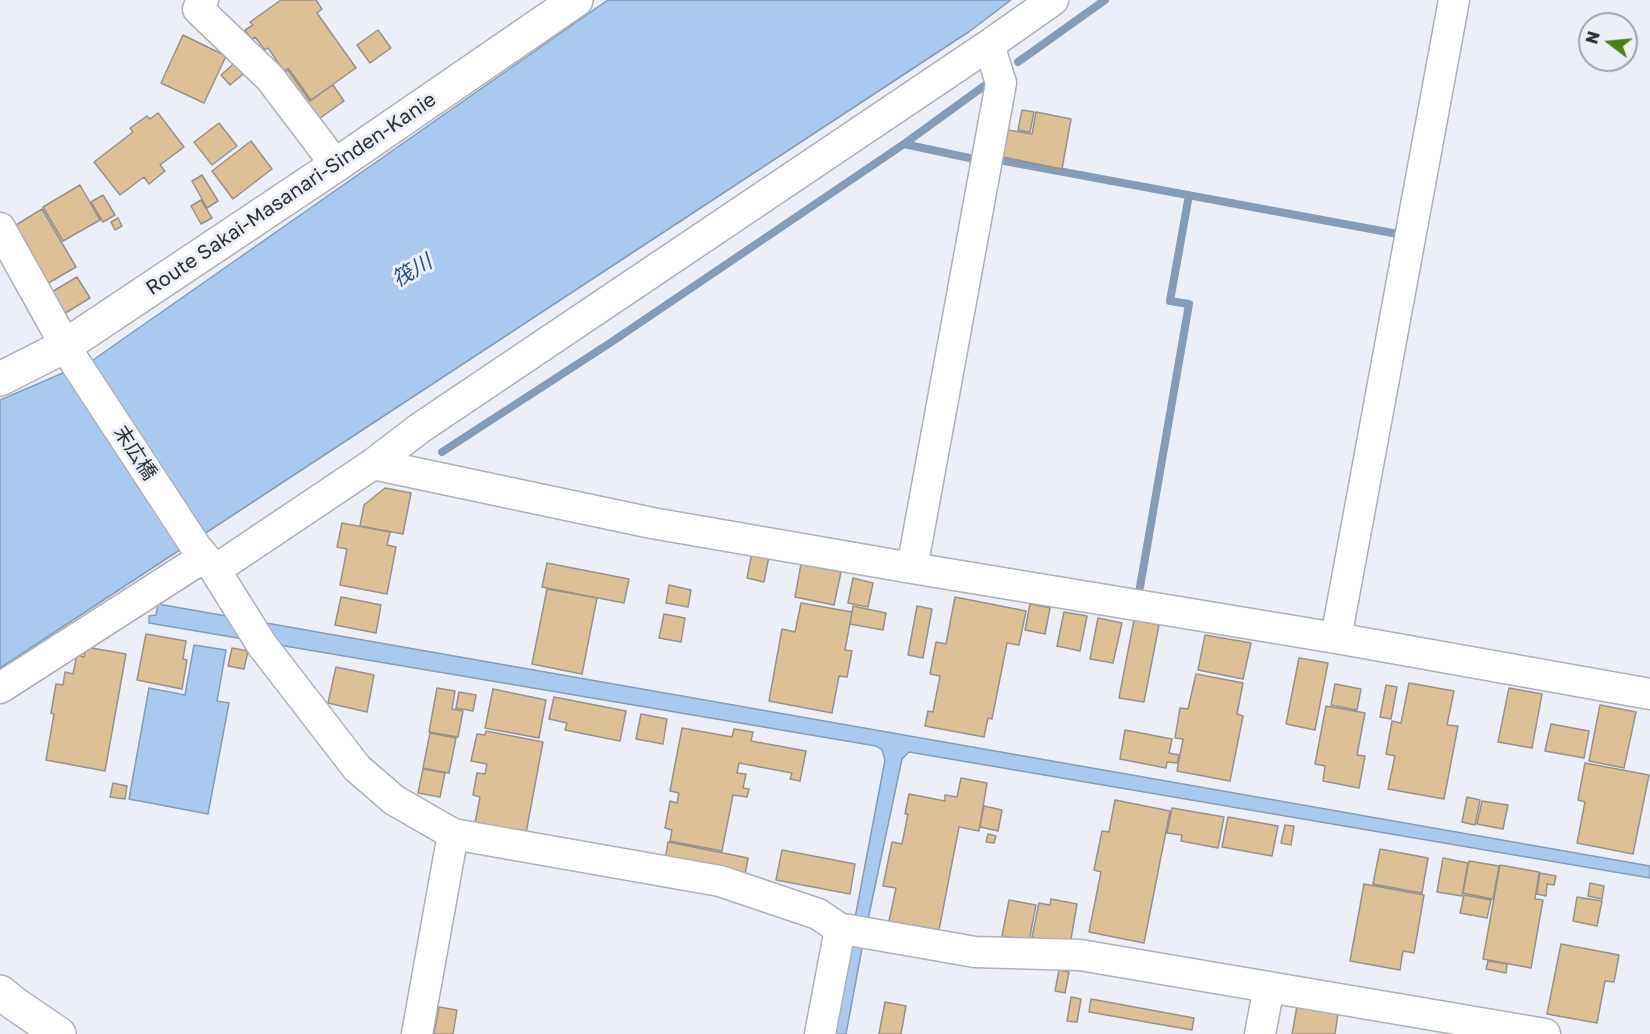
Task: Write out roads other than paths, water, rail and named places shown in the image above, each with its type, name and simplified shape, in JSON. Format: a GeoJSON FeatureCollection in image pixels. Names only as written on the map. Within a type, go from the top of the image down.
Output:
{"type":"FeatureCollection","features":[{"type":"Feature","properties":{"kind":"main road","name":"Route Sakai-Masanari-Sinden-Kanie"},"geometry":{"type":"LineString","coordinates":[[0,379],[69,353],[576,0]]}},
{"type":"Feature","properties":{"kind":"main road"},"geometry":{"type":"LineString","coordinates":[[0,992],[59,1034]]}},
{"type":"Feature","properties":{"kind":"street"},"geometry":{"type":"LineString","coordinates":[[203,0],[198,9],[270,78],[336,165]]}},
{"type":"Feature","properties":{"kind":"street"},"geometry":{"type":"LineString","coordinates":[[0,688],[205,558],[374,464],[420,428],[1053,0]]}},
{"type":"Feature","properties":{"kind":"street"},"geometry":{"type":"LineString","coordinates":[[1336,638],[1454,0]]}},
{"type":"Feature","properties":{"kind":"street"},"geometry":{"type":"LineString","coordinates":[[912,568],[1000,83],[989,45]]}},
{"type":"Feature","properties":{"kind":"street","name":"末広橋"},"geometry":{"type":"LineString","coordinates":[[0,228],[69,353],[262,645],[357,768],[394,800],[453,834],[720,881],[818,914],[853,931]]}},
{"type":"Feature","properties":{"kind":"street"},"geometry":{"type":"LineString","coordinates":[[374,464],[652,523],[1336,638],[1650,694]]}},
{"type":"Feature","properties":{"kind":"street"},"geometry":{"type":"LineString","coordinates":[[417,1034],[453,834]]}},
{"type":"Feature","properties":{"kind":"street"},"geometry":{"type":"LineString","coordinates":[[820,1034],[853,931],[975,952],[1080,955],[1545,1034]]}},
{"type":"Feature","properties":{"kind":"street"},"geometry":{"type":"LineString","coordinates":[[1260,1034],[1269,987]]}},
{"type":"Feature","properties":{"kind":"water","name":"筏川"},"geometry":{"type":"Polygon","coordinates":[[[608,0],[1011,0],[970,31],[0,668],[0,400],[93,360],[608,0]]]}},
{"type":"Feature","properties":{"kind":"water"},"geometry":{"type":"Polygon","coordinates":[[[158,604],[1650,866],[1650,878],[909,752],[902,759],[846,1034],[833,1034],[885,760],[882,750],[876,746],[149,623],[149,616],[156,615],[158,604]]]}},
{"type":"Feature","properties":{"kind":"water"},"geometry":{"type":"Polygon","coordinates":[[[194,645],[226,650],[217,701],[229,703],[208,814],[129,799],[149,688],[185,695],[194,645]]]}},
{"type":"Feature","properties":{"kind":"waterway"},"geometry":{"type":"LineString","coordinates":[[1018,62],[1105,0]]}},
{"type":"Feature","properties":{"kind":"waterway"},"geometry":{"type":"LineString","coordinates":[[442,452],[610,343],[904,144],[984,86]]}},
{"type":"Feature","properties":{"kind":"waterway"},"geometry":{"type":"LineString","coordinates":[[904,144],[974,159]]}},
{"type":"Feature","properties":{"kind":"waterway"},"geometry":{"type":"LineString","coordinates":[[999,160],[1398,234]]}},
{"type":"Feature","properties":{"kind":"waterway"},"geometry":{"type":"LineString","coordinates":[[1140,587],[1189,304],[1170,301],[1189,195]]}}]}
